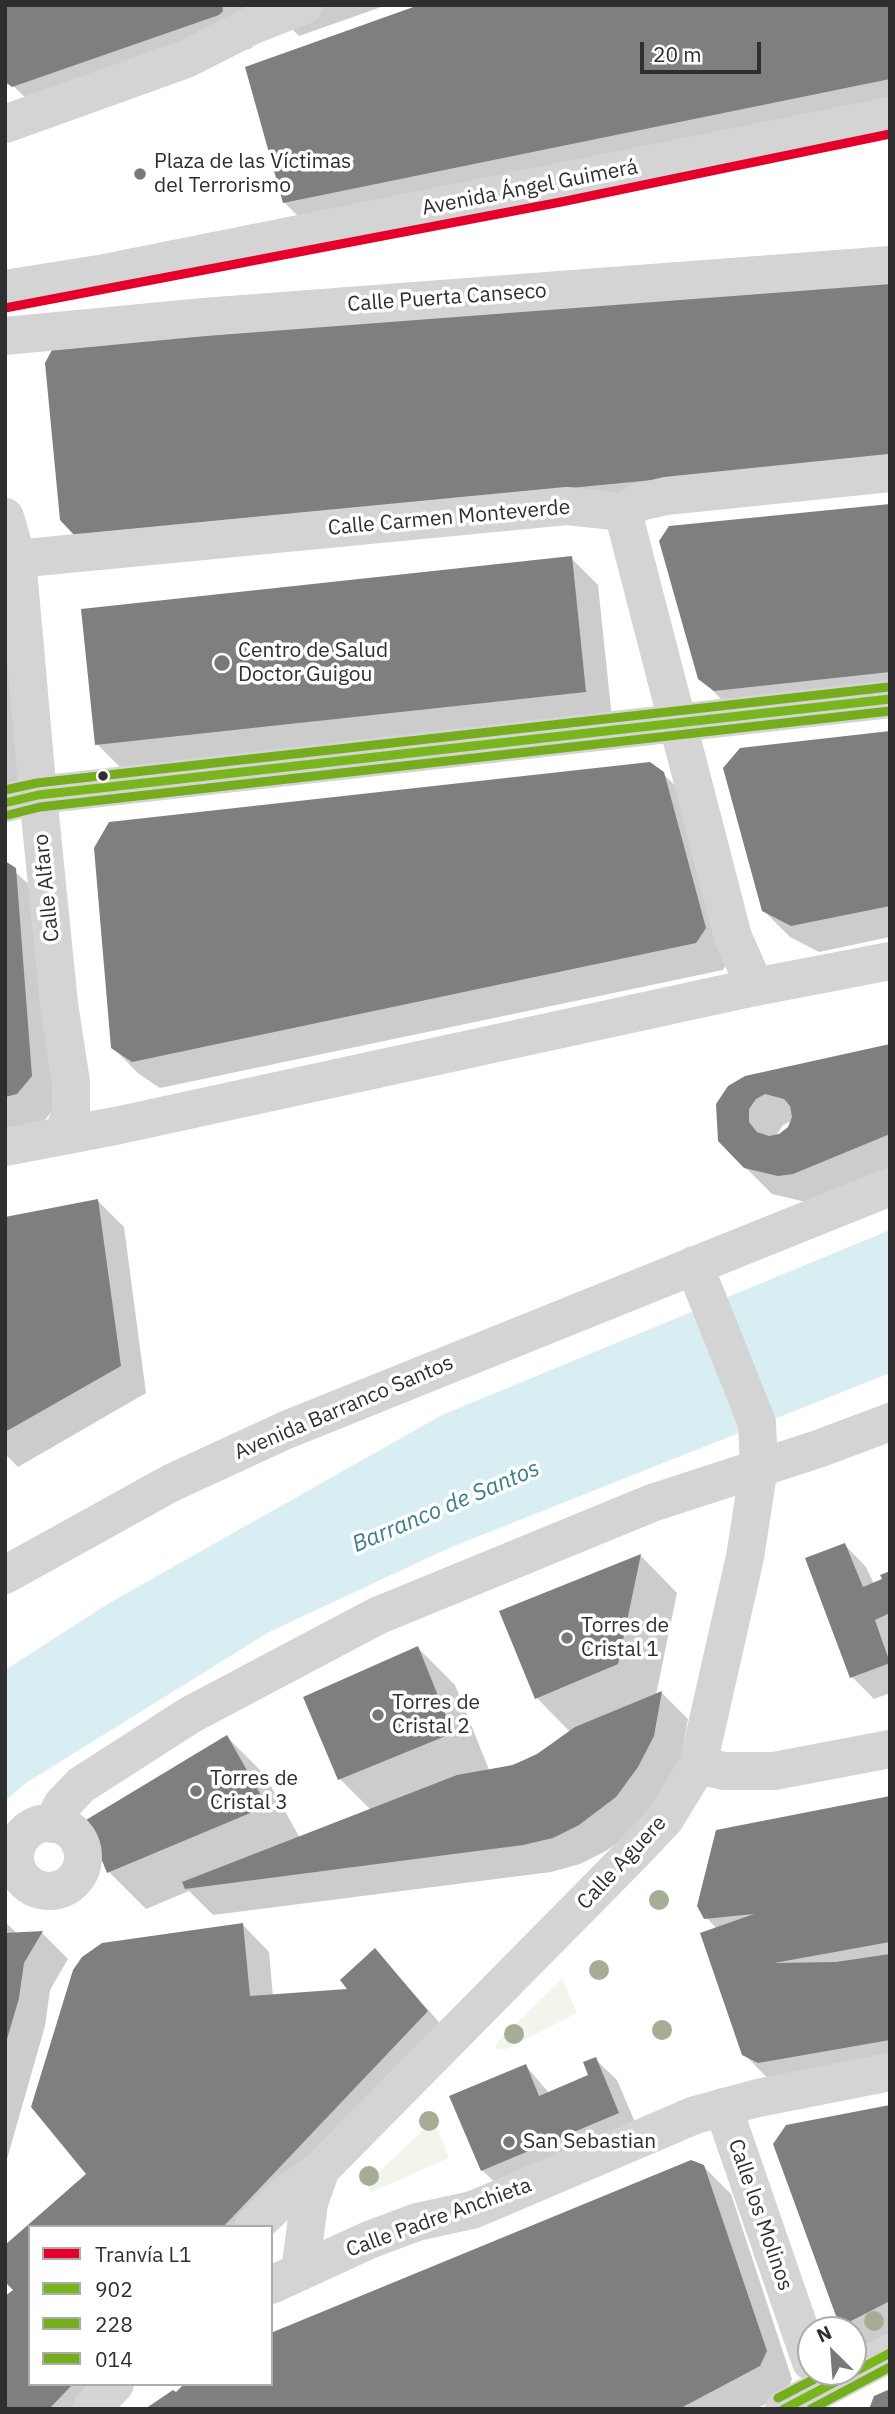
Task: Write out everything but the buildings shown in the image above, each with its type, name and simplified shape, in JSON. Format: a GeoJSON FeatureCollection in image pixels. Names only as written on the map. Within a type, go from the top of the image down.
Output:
{"type":"FeatureCollection","features":[{"type":"Feature","properties":{"kind":"street"},"geometry":{"type":"LineString","coordinates":[[5,124],[186,59],[247,16],[304,5]]}},
{"type":"Feature","properties":{"kind":"street","name":"Avenida Ángel Guimerá"},"geometry":{"type":"LineString","coordinates":[[5,289],[105,273],[890,116]]}},
{"type":"Feature","properties":{"kind":"street","name":"Calle Puerta Canseco"},"geometry":{"type":"LineString","coordinates":[[5,336],[218,315],[890,265]]}},
{"type":"Feature","properties":{"kind":"street","name":"Calle Carmen Monteverde"},"geometry":{"type":"LineString","coordinates":[[11,559],[567,506],[623,512],[640,502],[666,496],[890,473]]}},
{"type":"Feature","properties":{"kind":"street"},"geometry":{"type":"LineString","coordinates":[[623,512],[733,937],[755,987]]}},
{"type":"Feature","properties":{"kind":"street","name":"Calle Alfaro"},"geometry":{"type":"LineString","coordinates":[[5,517],[11,559],[21,799],[71,1082],[71,1113],[63,1134]]}},
{"type":"Feature","properties":{"kind":"street"},"geometry":{"type":"LineString","coordinates":[[21,799],[679,720],[890,699]]}},
{"type":"Feature","properties":{"kind":"street"},"geometry":{"type":"LineString","coordinates":[[5,1147],[121,1125],[430,1055],[890,961]]}},
{"type":"Feature","properties":{"kind":"street","name":"Avenida Barranco Santos"},"geometry":{"type":"LineString","coordinates":[[5,1575],[171,1483],[286,1430],[890,1187]]}},
{"type":"Feature","properties":{"kind":"street","name":"Calle Aguere"},"geometry":{"type":"LineString","coordinates":[[255,2225],[288,2193],[321,2169],[449,2042],[665,1819],[698,1765],[745,1557],[759,1467],[757,1423],[694,1265]]}},
{"type":"Feature","properties":{"kind":"street"},"geometry":{"type":"LineString","coordinates":[[53,1824],[62,1805],[81,1785],[251,1680],[355,1627],[652,1503],[818,1449],[890,1422]]}},
{"type":"Feature","properties":{"kind":"street"},"geometry":{"type":"LineString","coordinates":[[698,1765],[724,1771],[774,1771],[890,1749]]}},
{"type":"Feature","properties":{"kind":"street","name":"Calle Padre Anchieta"},"geometry":{"type":"LineString","coordinates":[[286,2278],[369,2240],[436,2216],[471,2210],[695,2115],[890,2072]]}},
{"type":"Feature","properties":{"kind":"street","name":"Calle los Molinos"},"geometry":{"type":"LineString","coordinates":[[723,2107],[797,2320]]}},
{"type":"Feature","properties":{"kind":"street","name":"Calle Aguere"},"geometry":{"type":"LineString","coordinates":[[286,2278],[321,2169]]}},
{"type":"Feature","properties":{"kind":"street"},"geometry":{"type":"LineString","coordinates":[[867,2363],[890,2353]]}},
{"type":"Feature","properties":{"kind":"street"},"geometry":{"type":"LineString","coordinates":[[91,2409],[113,2386]]}},
{"type":"Feature","properties":{"kind":"street"},"geometry":{"type":"LineString","coordinates":[[784,2409],[815,2386]]}},
{"type":"Feature","properties":{"kind":"shaded area"},"geometry":{"type":"Polygon","coordinates":[[[562,1979],[577,2013],[506,2049],[495,2049],[497,2042],[562,1979]]]}},
{"type":"Feature","properties":{"kind":"shaded area"},"geometry":{"type":"Polygon","coordinates":[[[434,2120],[449,2158],[371,2192],[367,2183],[434,2120]]]}},
{"type":"Feature","properties":{"kind":"water","name":"Barranco de Santos"},"geometry":{"type":"Polygon","coordinates":[[[890,1230],[890,1373],[449,1548],[269,1632],[26,1783],[5,1801],[5,1670],[111,1602],[442,1415],[890,1230]]]}},
{"type":"Feature","properties":{"kind":"tram line","name":"L1"},"geometry":{"type":"LineString","coordinates":[[5,308],[561,202],[890,134]]}},
{"type":"Feature","properties":{"kind":"transit line","name":"014"},"geometry":{"type":"LineString","coordinates":[[5,790],[37,783],[889,687]]}},
{"type":"Feature","properties":{"kind":"transit line","name":"902"},"geometry":{"type":"LineString","coordinates":[[5,803],[38,795],[890,699]]}},
{"type":"Feature","properties":{"kind":"transit line","name":"228"},"geometry":{"type":"LineString","coordinates":[[8,815],[40,807],[890,711]]}},
{"type":"Feature","properties":{"kind":"transit line","name":"902"},"geometry":{"type":"LineString","coordinates":[[784,2409],[890,2353]]}},
{"type":"Feature","properties":{"kind":"transit line","name":"228"},"geometry":{"type":"LineString","coordinates":[[811,2409],[890,2367]]}},
{"type":"Feature","properties":{"kind":"transit line","name":"014"},"geometry":{"type":"LineString","coordinates":[[778,2398],[801,2386]]}},
{"type":"Feature","properties":{"kind":"place","name":"Plaza de las Víctimas del Terrorismo"},"geometry":{"type":"Point","coordinates":[140,174]}},
{"type":"Feature","properties":{"kind":"place","name":"Centro de Salud Doctor Guigou"},"geometry":{"type":"Point","coordinates":[222,663]}},
{"type":"Feature","properties":{"kind":"place","name":"Torres de Cristal 1"},"geometry":{"type":"Point","coordinates":[567,1638]}},
{"type":"Feature","properties":{"kind":"place","name":"Torres de Cristal 2"},"geometry":{"type":"Point","coordinates":[378,1715]}},
{"type":"Feature","properties":{"kind":"place","name":"Torres de Cristal 3"},"geometry":{"type":"Point","coordinates":[196,1791]}},
{"type":"Feature","properties":{"kind":"place","name":"San Sebastian"},"geometry":{"type":"Point","coordinates":[509,2142]}}]}
